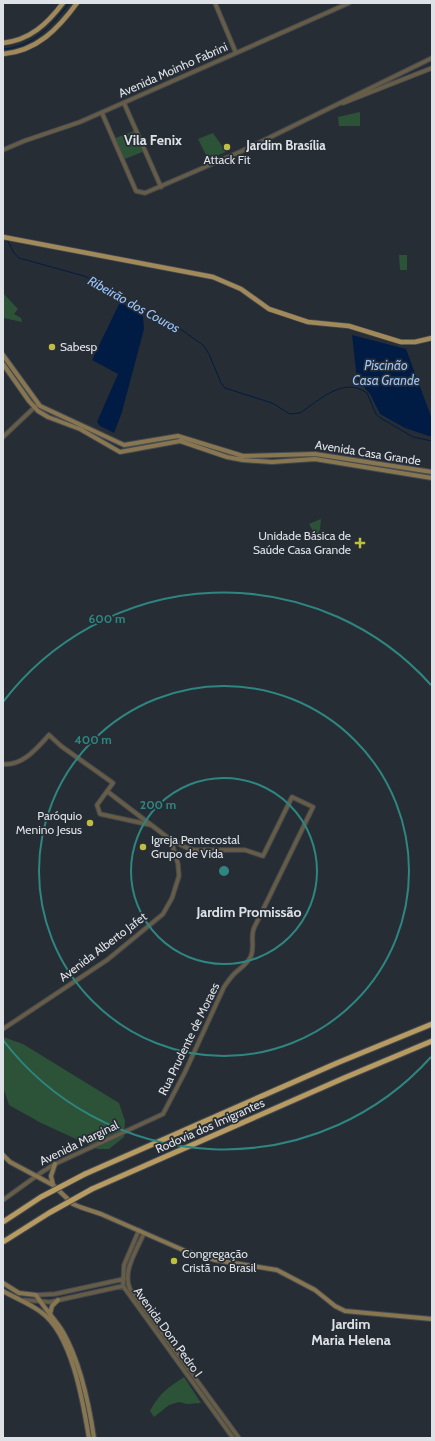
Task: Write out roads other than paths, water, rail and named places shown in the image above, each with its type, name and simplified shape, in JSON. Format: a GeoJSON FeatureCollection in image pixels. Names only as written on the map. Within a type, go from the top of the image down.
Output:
{"type":"FeatureCollection","features":[{"type":"Feature","properties":{"kind":"highway","name":"Rodovia dos Imigrantes"},"geometry":{"type":"LineString","coordinates":[[3,1222],[41,1198],[85,1174],[337,1063],[432,1024]]}},
{"type":"Feature","properties":{"kind":"highway","name":"Rodovia dos Imigrantes"},"geometry":{"type":"LineString","coordinates":[[3,1242],[49,1212],[92,1189],[432,1041]]}},
{"type":"Feature","properties":{"kind":"main road"},"geometry":{"type":"LineString","coordinates":[[3,43],[19,40],[31,34],[52,17],[63,3]]}},
{"type":"Feature","properties":{"kind":"main road"},"geometry":{"type":"LineString","coordinates":[[3,54],[22,50],[46,37],[62,23],[77,3]]}},
{"type":"Feature","properties":{"kind":"main road"},"geometry":{"type":"LineString","coordinates":[[6,238],[213,277],[241,289],[269,309],[308,322],[349,326],[402,342],[415,342],[432,338]]}},
{"type":"Feature","properties":{"kind":"main road","name":"Avenida Casa Grande"},"geometry":{"type":"LineString","coordinates":[[3,355],[36,406],[77,422],[109,439],[124,445],[178,436],[243,456],[315,454],[432,472]]}},
{"type":"Feature","properties":{"kind":"main road","name":"Avenida Casa Grande"},"geometry":{"type":"LineString","coordinates":[[3,364],[36,406],[48,417],[80,429],[122,452],[180,441],[226,457],[243,460],[272,462],[314,459],[432,478]]}},
{"type":"Feature","properties":{"kind":"main road"},"geometry":{"type":"LineString","coordinates":[[118,450],[124,445],[127,451]]}},
{"type":"Feature","properties":{"kind":"main road"},"geometry":{"type":"LineString","coordinates":[[3,1155],[10,1162],[53,1185],[76,1205],[101,1214],[183,1250],[228,1264],[277,1270],[315,1290],[335,1306],[345,1311],[432,1319]]}},
{"type":"Feature","properties":{"kind":"main road"},"geometry":{"type":"LineString","coordinates":[[53,1185],[51,1176],[55,1164]]}},
{"type":"Feature","properties":{"kind":"main road"},"geometry":{"type":"LineString","coordinates":[[3,1283],[19,1293],[36,1295],[63,1332],[73,1354],[88,1404],[94,1438]]}},
{"type":"Feature","properties":{"kind":"main road"},"geometry":{"type":"LineString","coordinates":[[3,1291],[41,1312],[59,1334],[76,1376],[83,1403],[89,1438]]}},
{"type":"Feature","properties":{"kind":"main road"},"geometry":{"type":"LineString","coordinates":[[50,1314],[52,1306],[58,1300]]}},
{"type":"Feature","properties":{"kind":"street"},"geometry":{"type":"LineString","coordinates":[[215,3],[236,53]]}},
{"type":"Feature","properties":{"kind":"street","name":"Avenida Moinho Fabrini"},"geometry":{"type":"LineString","coordinates":[[3,150],[24,141],[74,125],[348,3]]}},
{"type":"Feature","properties":{"kind":"street"},"geometry":{"type":"LineString","coordinates":[[102,113],[136,191],[146,193],[238,153],[432,58]]}},
{"type":"Feature","properties":{"kind":"street"},"geometry":{"type":"LineString","coordinates":[[329,108],[432,68]]}},
{"type":"Feature","properties":{"kind":"street"},"geometry":{"type":"LineString","coordinates":[[124,103],[161,187]]}},
{"type":"Feature","properties":{"kind":"street"},"geometry":{"type":"LineString","coordinates":[[3,437],[36,406]]}},
{"type":"Feature","properties":{"kind":"street"},"geometry":{"type":"LineString","coordinates":[[3,764],[15,763],[30,755],[49,735],[61,746],[114,783],[97,805],[101,815],[152,825]]}},
{"type":"Feature","properties":{"kind":"street"},"geometry":{"type":"LineString","coordinates":[[108,792],[171,840]]}},
{"type":"Feature","properties":{"kind":"street","name":"Rua Prudente de Moraes"},"geometry":{"type":"LineString","coordinates":[[165,1110],[186,1072],[224,987],[232,976],[244,967],[250,957],[254,947],[254,929],[313,807],[292,797],[263,856],[245,850],[193,850],[171,840]]}},
{"type":"Feature","properties":{"kind":"street","name":"Avenida Alberto Jafet"},"geometry":{"type":"LineString","coordinates":[[3,1029],[103,962],[163,914],[172,898],[179,876],[178,864],[171,840]]}},
{"type":"Feature","properties":{"kind":"street","name":"Avenida Marginal"},"geometry":{"type":"LineString","coordinates":[[3,1200],[55,1164],[160,1117],[165,1110]]}},
{"type":"Feature","properties":{"kind":"street","name":"Avenida Dom Pedro I"},"geometry":{"type":"LineString","coordinates":[[139,1230],[124,1265],[122,1280],[123,1286],[233,1438]]}},
{"type":"Feature","properties":{"kind":"street","name":"Avenida Dom Pedro I"},"geometry":{"type":"LineString","coordinates":[[144,1233],[129,1268],[127,1279],[128,1285],[239,1438]]}},
{"type":"Feature","properties":{"kind":"street"},"geometry":{"type":"LineString","coordinates":[[36,1295],[55,1294],[127,1279]]}},
{"type":"Feature","properties":{"kind":"street"},"geometry":{"type":"LineString","coordinates":[[18,1299],[40,1302],[58,1300],[128,1285]]}},
{"type":"Feature","properties":{"kind":"street"},"geometry":{"type":"LineString","coordinates":[[217,1416],[221,1413]]}},
{"type":"Feature","properties":{"kind":"water"},"geometry":{"type":"Polygon","coordinates":[[[120,302],[143,316],[144,329],[122,412],[114,433],[100,426],[97,422],[118,374],[92,360],[120,302]]]}},
{"type":"Feature","properties":{"kind":"water","name":"Piscinão Casa Grande"},"geometry":{"type":"Polygon","coordinates":[[[352,335],[406,349],[432,419],[432,437],[405,428],[380,414],[370,394],[357,379],[352,335]]]}},
{"type":"Feature","properties":{"kind":"waterway"},"geometry":{"type":"LineString","coordinates":[[3,49],[14,48],[41,34],[49,27],[69,3]]}},
{"type":"Feature","properties":{"kind":"waterway","name":"Ribeirão dos Couros"},"geometry":{"type":"LineString","coordinates":[[7,240],[14,253],[19,258],[84,276],[105,286],[148,315],[169,321],[203,345],[209,354],[221,383],[225,388],[272,403],[290,414],[300,413],[324,396],[341,388],[358,388],[367,393],[376,414],[379,417],[413,437],[432,441]]}},
{"type":"Feature","properties":{"kind":"place","name":"Attack Fit"},"geometry":{"type":"Point","coordinates":[227,147]}},
{"type":"Feature","properties":{"kind":"place","name":"Sabesp"},"geometry":{"type":"Point","coordinates":[52,347]}},
{"type":"Feature","properties":{"kind":"place","name":"Unidade Básica de Saúde Casa Grande"},"geometry":{"type":"Point","coordinates":[360,543]}},
{"type":"Feature","properties":{"kind":"place","name":"Paróquio Menino Jesus"},"geometry":{"type":"Point","coordinates":[90,823]}},
{"type":"Feature","properties":{"kind":"place","name":"Igreja Pentecostal Grupo de Vida"},"geometry":{"type":"Point","coordinates":[143,847]}},
{"type":"Feature","properties":{"kind":"place","name":"Congregação Cristã no Brasil"},"geometry":{"type":"Point","coordinates":[174,1261]}},
{"type":"Feature","properties":{"kind":"district","name":"Vila Fenix"},"geometry":{"type":"Point","coordinates":[153,140]}},
{"type":"Feature","properties":{"kind":"district","name":"Jardim Brasília"},"geometry":{"type":"Point","coordinates":[286,145]}},
{"type":"Feature","properties":{"kind":"district","name":"Jardim Promissão"},"geometry":{"type":"Point","coordinates":[249,912]}},
{"type":"Feature","properties":{"kind":"district","name":"Jardim Maria Helena"},"geometry":{"type":"Point","coordinates":[351,1332]}}]}
